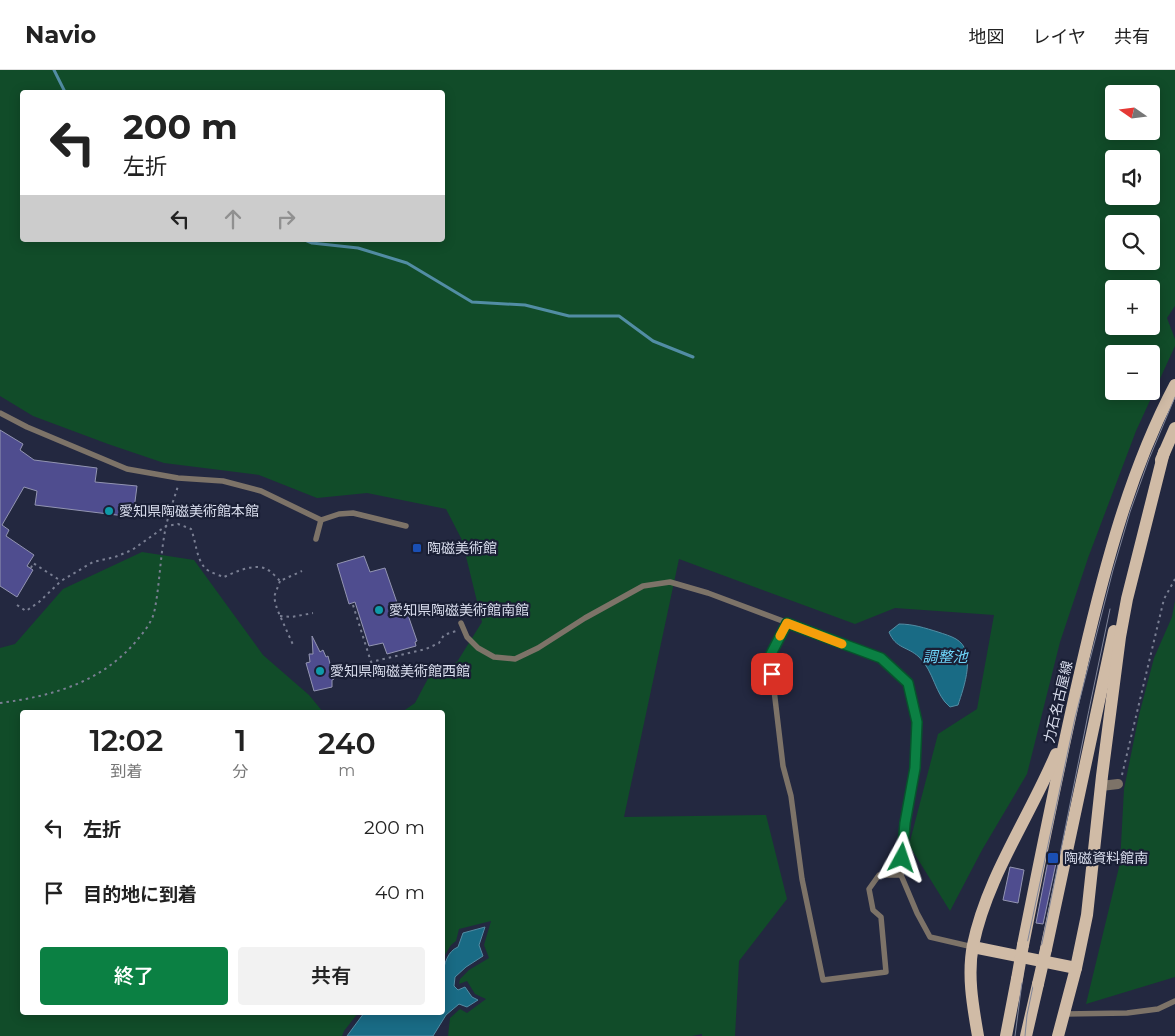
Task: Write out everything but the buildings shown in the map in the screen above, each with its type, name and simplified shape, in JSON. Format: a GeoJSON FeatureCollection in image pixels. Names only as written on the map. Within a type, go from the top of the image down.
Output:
{"type":"FeatureCollection","features":[{"type":"Feature","properties":{"kind":"main road","name":"力石名古屋線"},"geometry":{"type":"LineString","coordinates":[[1006,1036],[1067,729],[1104,575],[1134,482],[1165,403],[1175,384]]}},
{"type":"Feature","properties":{"kind":"main road"},"geometry":{"type":"LineString","coordinates":[[1026,1036],[1124,580],[1138,530],[1164,452],[1175,428]]}},
{"type":"Feature","properties":{"kind":"main road"},"geometry":{"type":"LineString","coordinates":[[1058,1036],[1065,1014],[1087,915],[1101,786],[1126,609],[1164,452]]}},
{"type":"Feature","properties":{"kind":"main road"},"geometry":{"type":"LineString","coordinates":[[978,1036],[971,992],[973,946],[985,903],[1003,862],[1047,775],[1067,729]]}},
{"type":"Feature","properties":{"kind":"main road"},"geometry":{"type":"LineString","coordinates":[[973,946],[1076,968]]}},
{"type":"Feature","properties":{"kind":"street"},"geometry":{"type":"LineString","coordinates":[[1101,786],[1118,784]]}},
{"type":"Feature","properties":{"kind":"lane"},"geometry":{"type":"LineString","coordinates":[[0,413],[27,427],[128,468],[178,478],[223,481],[261,490],[322,520],[340,514],[353,513],[406,526]]}},
{"type":"Feature","properties":{"kind":"lane"},"geometry":{"type":"LineString","coordinates":[[316,540],[322,520]]}},
{"type":"Feature","properties":{"kind":"lane"},"geometry":{"type":"LineString","coordinates":[[461,624],[467,637],[478,648],[494,658],[515,658],[538,648],[585,618],[643,586],[670,582],[708,593],[881,658],[908,683],[917,722],[915,768],[905,823],[901,875],[917,913],[930,937],[973,946]]}},
{"type":"Feature","properties":{"kind":"lane"},"geometry":{"type":"LineString","coordinates":[[787,623],[770,656],[783,766],[791,796],[802,879],[823,980],[886,972],[881,917],[873,910],[869,889],[879,875],[901,875]]}},
{"type":"Feature","properties":{"kind":"lane"},"geometry":{"type":"LineString","coordinates":[[1065,1014],[1127,1013],[1158,1009],[1175,1001]]}},
{"type":"Feature","properties":{"kind":"path"},"geometry":{"type":"LineString","coordinates":[[0,702],[24,700],[67,689],[94,676],[116,662],[146,630],[154,615],[166,526],[178,486]]}},
{"type":"Feature","properties":{"kind":"path"},"geometry":{"type":"LineString","coordinates":[[17,605],[26,611],[61,581],[94,562],[115,557],[132,550],[166,526],[178,524],[191,529],[199,558],[206,569],[224,577],[258,567],[268,569],[280,582]]}},
{"type":"Feature","properties":{"kind":"path"},"geometry":{"type":"LineString","coordinates":[[31,568],[33,563],[61,581]]}},
{"type":"Feature","properties":{"kind":"path"},"geometry":{"type":"LineString","coordinates":[[294,647],[274,597],[280,582],[302,571]]}},
{"type":"Feature","properties":{"kind":"path"},"geometry":{"type":"LineString","coordinates":[[1118,784],[1125,767],[1164,599],[1175,579]]}},
{"type":"Feature","properties":{"kind":"path"},"geometry":{"type":"LineString","coordinates":[[353,605],[371,662],[426,649],[439,643],[444,635],[457,631]]}},
{"type":"Feature","properties":{"kind":"path"},"geometry":{"type":"LineString","coordinates":[[280,616],[292,617],[314,613]]}},
{"type":"Feature","properties":{"kind":"green space"},"geometry":{"type":"Polygon","coordinates":[[[0,70],[1175,70],[1175,306],[1167,318],[1175,339],[1175,346],[1160,379],[1160,345],[1105,345],[1105,400],[1150,400],[1136,431],[1088,558],[1060,642],[1027,774],[982,850],[950,911],[909,845],[938,734],[977,709],[994,615],[895,608],[855,624],[679,559],[624,817],[766,815],[787,899],[739,961],[735,1036],[702,1036],[702,1034],[692,1036],[448,1036],[450,1018],[460,1009],[467,1013],[486,999],[475,994],[467,981],[459,984],[460,979],[469,970],[489,958],[484,945],[491,921],[459,929],[456,941],[445,955],[445,710],[405,710],[415,703],[432,671],[457,662],[482,622],[462,540],[446,509],[367,493],[317,498],[259,475],[164,463],[33,416],[0,396],[0,70]]]}},
{"type":"Feature","properties":{"kind":"green space"},"geometry":{"type":"Polygon","coordinates":[[[142,552],[194,560],[263,655],[309,695],[321,710],[20,710],[20,1015],[356,1015],[342,1036],[0,1036],[0,648],[15,644],[63,589],[142,552]]]}},
{"type":"Feature","properties":{"kind":"green space"},"geometry":{"type":"Polygon","coordinates":[[[1175,601],[1175,977],[1086,1004],[1120,863],[1124,789],[1139,715],[1154,658],[1172,617],[1175,601]]]}},
{"type":"Feature","properties":{"kind":"water","name":"調整池"},"geometry":{"type":"Polygon","coordinates":[[[899,624],[914,625],[938,632],[956,639],[962,645],[966,652],[967,670],[958,705],[950,707],[945,702],[924,663],[915,653],[898,644],[892,638],[889,632],[899,624]]]}},
{"type":"Feature","properties":{"kind":"water"},"geometry":{"type":"Polygon","coordinates":[[[485,927],[479,945],[483,956],[455,977],[454,986],[458,990],[465,987],[472,997],[478,1000],[467,1007],[459,1004],[446,1015],[433,1036],[347,1036],[363,1015],[445,1015],[445,964],[452,951],[458,947],[463,933],[485,927]]]}},
{"type":"Feature","properties":{"kind":"waterway"},"geometry":{"type":"LineString","coordinates":[[54,70],[64,90]]}},
{"type":"Feature","properties":{"kind":"waterway"},"geometry":{"type":"LineString","coordinates":[[310,242],[358,248],[407,263],[472,302],[525,305],[569,316],[619,316],[653,341],[693,357]]}},
{"type":"Feature","properties":{"kind":"tram line"},"geometry":{"type":"LineString","coordinates":[[1015,1036],[1027,944],[1075,718],[1130,512],[1149,459],[1175,397]]}},
{"type":"Feature","properties":{"kind":"tram line"},"geometry":{"type":"LineString","coordinates":[[1025,1036],[1027,1015],[1110,609]]}},
{"type":"Feature","properties":{"kind":"slow traffic"},"geometry":{"type":"LineString","coordinates":[[780,636],[787,623],[842,644]]}},
{"type":"Feature","properties":{"kind":"place","name":"愛知県陶磁美術館本館"},"geometry":{"type":"Point","coordinates":[109,511]}},
{"type":"Feature","properties":{"kind":"place","name":"陶磁美術館"},"geometry":{"type":"Point","coordinates":[417,548]}},
{"type":"Feature","properties":{"kind":"place","name":"愛知県陶磁美術館南館"},"geometry":{"type":"Point","coordinates":[379,610]}},
{"type":"Feature","properties":{"kind":"place","name":"愛知県陶磁美術館西館"},"geometry":{"type":"Point","coordinates":[320,671]}},
{"type":"Feature","properties":{"kind":"place","name":"陶磁資料館南"},"geometry":{"type":"Point","coordinates":[1053,858]}},
{"type":"Feature","properties":{"kind":"route"},"geometry":{"type":"LineString","coordinates":[[772,674],[770,656],[787,623],[881,658],[908,683],[917,722],[915,768],[905,823],[902,858]]}}]}
